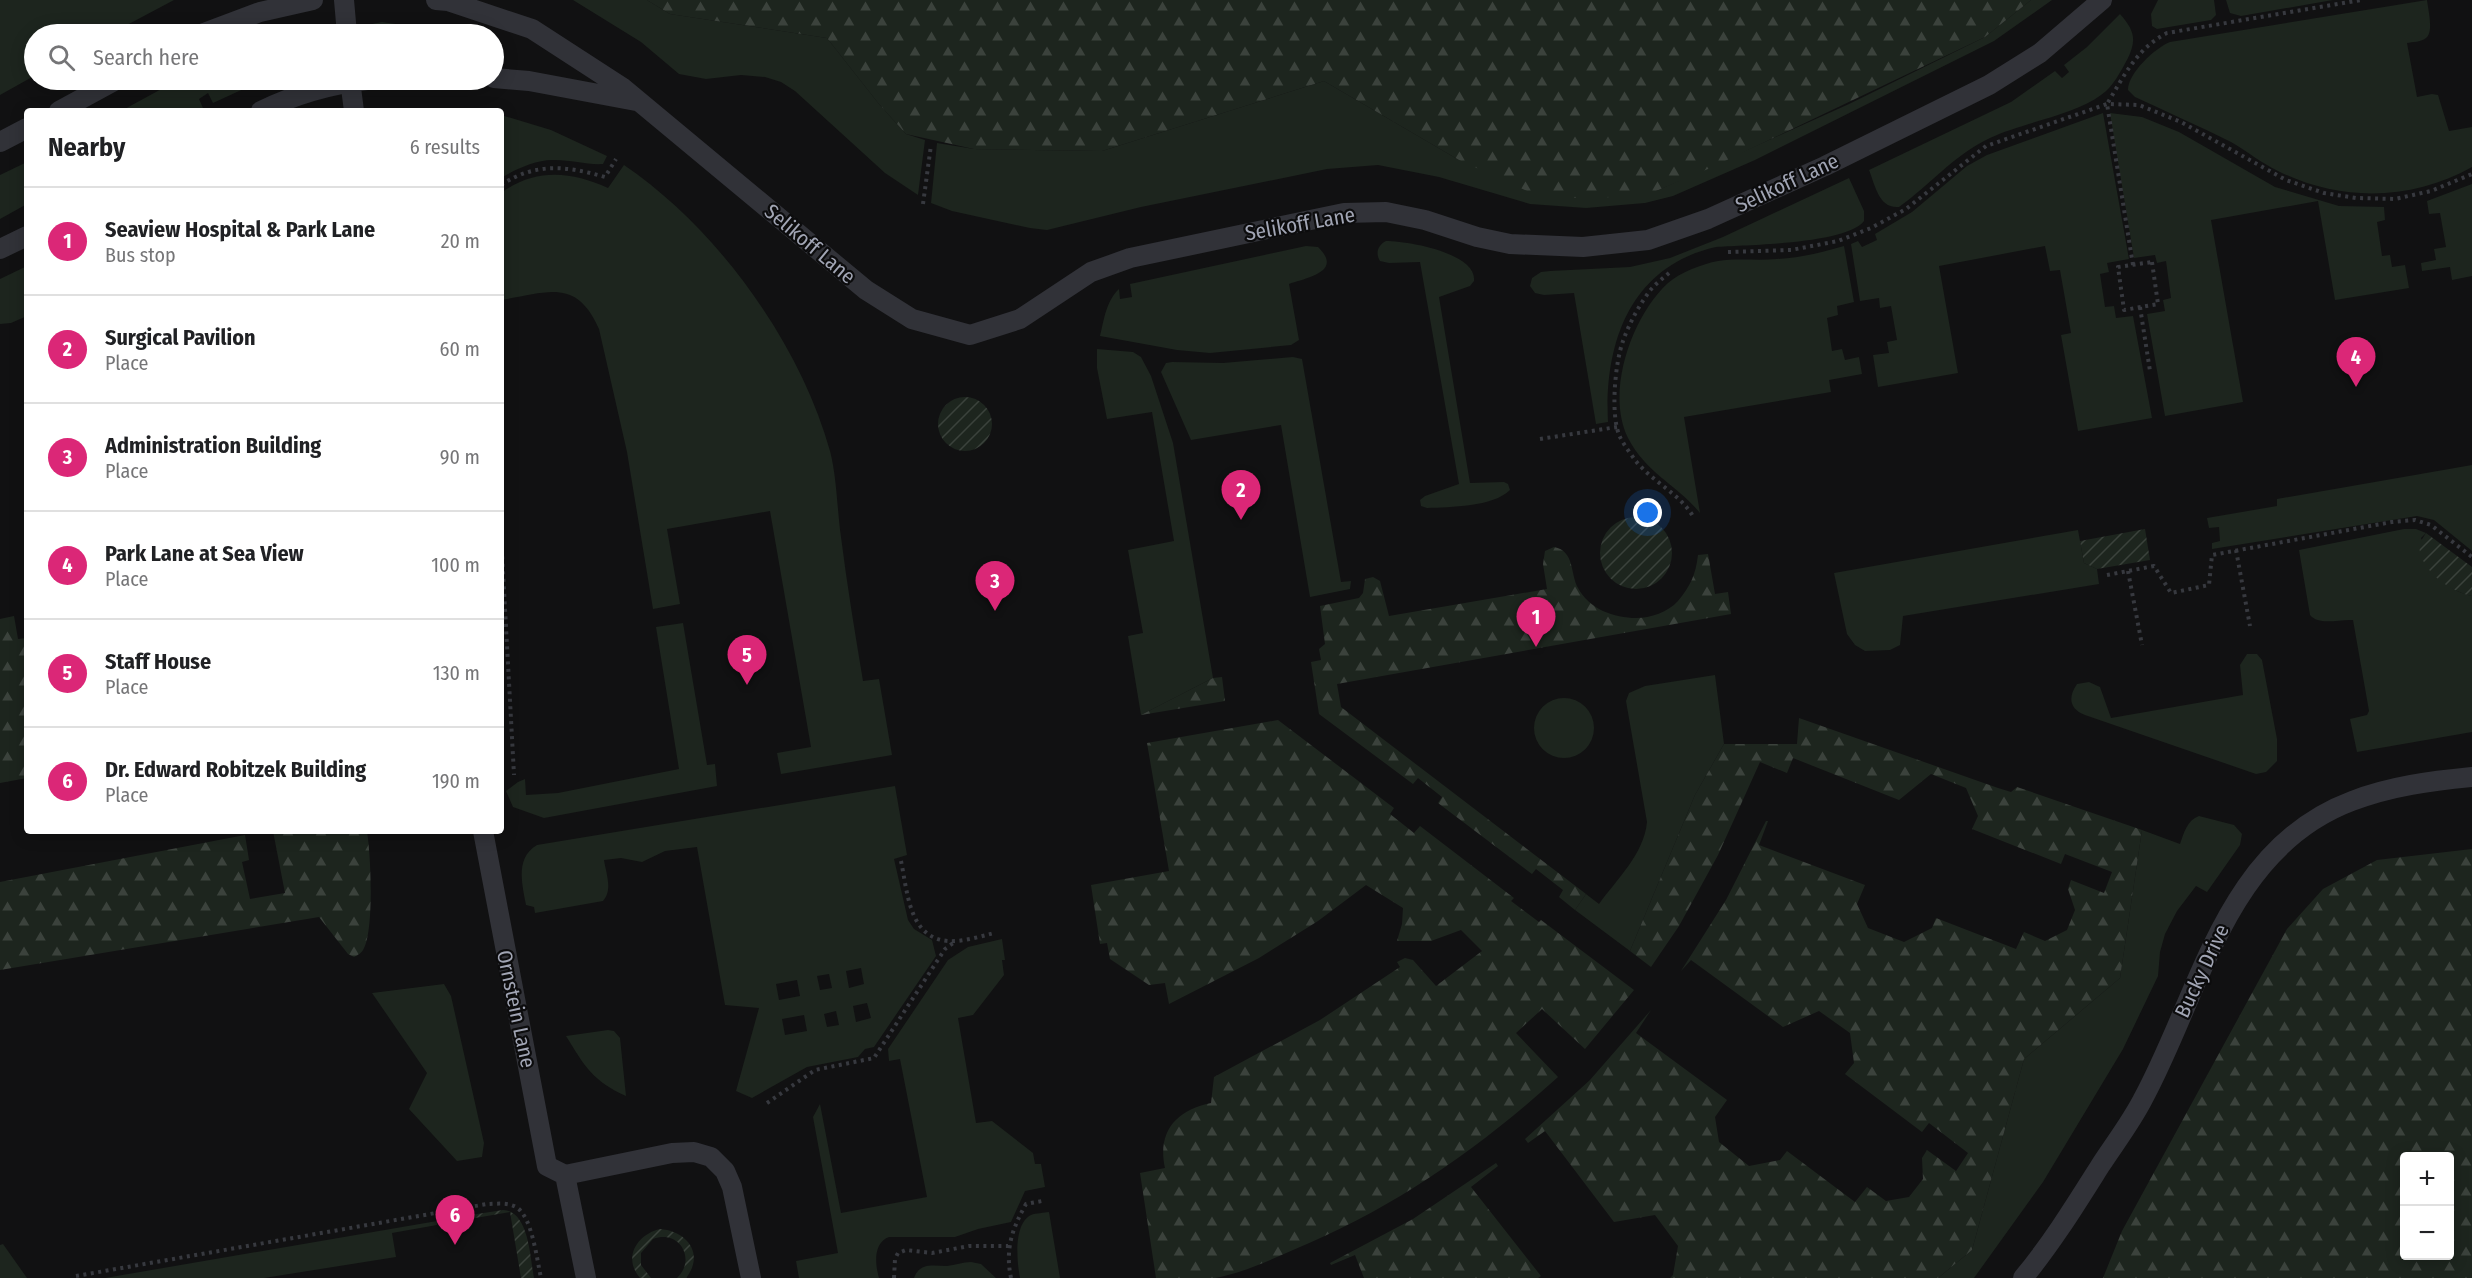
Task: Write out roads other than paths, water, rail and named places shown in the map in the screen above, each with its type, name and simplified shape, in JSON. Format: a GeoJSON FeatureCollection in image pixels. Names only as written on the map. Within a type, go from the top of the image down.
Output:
{"type":"FeatureCollection","features":[{"type":"Feature","properties":{"kind":"lane"},"geometry":{"type":"LineString","coordinates":[[228,24],[260,12],[313,0]]}},
{"type":"Feature","properties":{"kind":"lane"},"geometry":{"type":"LineString","coordinates":[[344,0],[345,24]]}},
{"type":"Feature","properties":{"kind":"lane","name":"Selikoff Lane"},"geometry":{"type":"LineString","coordinates":[[436,0],[448,1],[532,29],[623,88],[858,284],[912,319],[970,335],[1020,318],[1091,272],[1130,258],[1344,213],[1386,212],[1510,244],[1584,247],[1648,240],[1708,219],[1825,166],[1989,85],[2040,53],[2102,0]]}},
{"type":"Feature","properties":{"kind":"lane","name":"Selikoff Lane"},"geometry":{"type":"LineString","coordinates":[[504,79],[529,81],[639,101]]}},
{"type":"Feature","properties":{"kind":"lane"},"geometry":{"type":"LineString","coordinates":[[65,108],[98,90]]}},
{"type":"Feature","properties":{"kind":"lane"},"geometry":{"type":"LineString","coordinates":[[267,108],[321,90]]}},
{"type":"Feature","properties":{"kind":"lane"},"geometry":{"type":"LineString","coordinates":[[354,108],[355,90]]}},
{"type":"Feature","properties":{"kind":"lane"},"geometry":{"type":"LineString","coordinates":[[0,142],[24,130]]}},
{"type":"Feature","properties":{"kind":"lane"},"geometry":{"type":"LineString","coordinates":[[0,249],[24,237]]}},
{"type":"Feature","properties":{"kind":"lane","name":"Bucky Drive"},"geometry":{"type":"LineString","coordinates":[[2023,1278],[2045,1252],[2144,1097],[2222,926],[2253,875],[2277,849],[2302,828],[2351,801],[2421,782],[2472,777]]}},
{"type":"Feature","properties":{"kind":"lane","name":"Ornstein Lane"},"geometry":{"type":"LineString","coordinates":[[484,834],[547,1166],[565,1175]]}},
{"type":"Feature","properties":{"kind":"lane"},"geometry":{"type":"LineString","coordinates":[[586,1278],[565,1175],[672,1153],[694,1152],[711,1157],[725,1171],[732,1187],[751,1278]]}},
{"type":"Feature","properties":{"kind":"place","name":"Park Lane at Sea View"},"geometry":{"type":"Point","coordinates":[2356,387]}},
{"type":"Feature","properties":{"kind":"place","name":"Surgical Pavilion"},"geometry":{"type":"Point","coordinates":[1241,520]}},
{"type":"Feature","properties":{"kind":"place","name":"Administration Building"},"geometry":{"type":"Point","coordinates":[995,611]}},
{"type":"Feature","properties":{"kind":"place","name":"Seaview Hospital & Park Lane"},"geometry":{"type":"Point","coordinates":[1536,647]}},
{"type":"Feature","properties":{"kind":"place","name":"Staff House"},"geometry":{"type":"Point","coordinates":[747,685]}},
{"type":"Feature","properties":{"kind":"place","name":"Dr. Edward Robitzek Building"},"geometry":{"type":"Point","coordinates":[455,1245]}}]}
